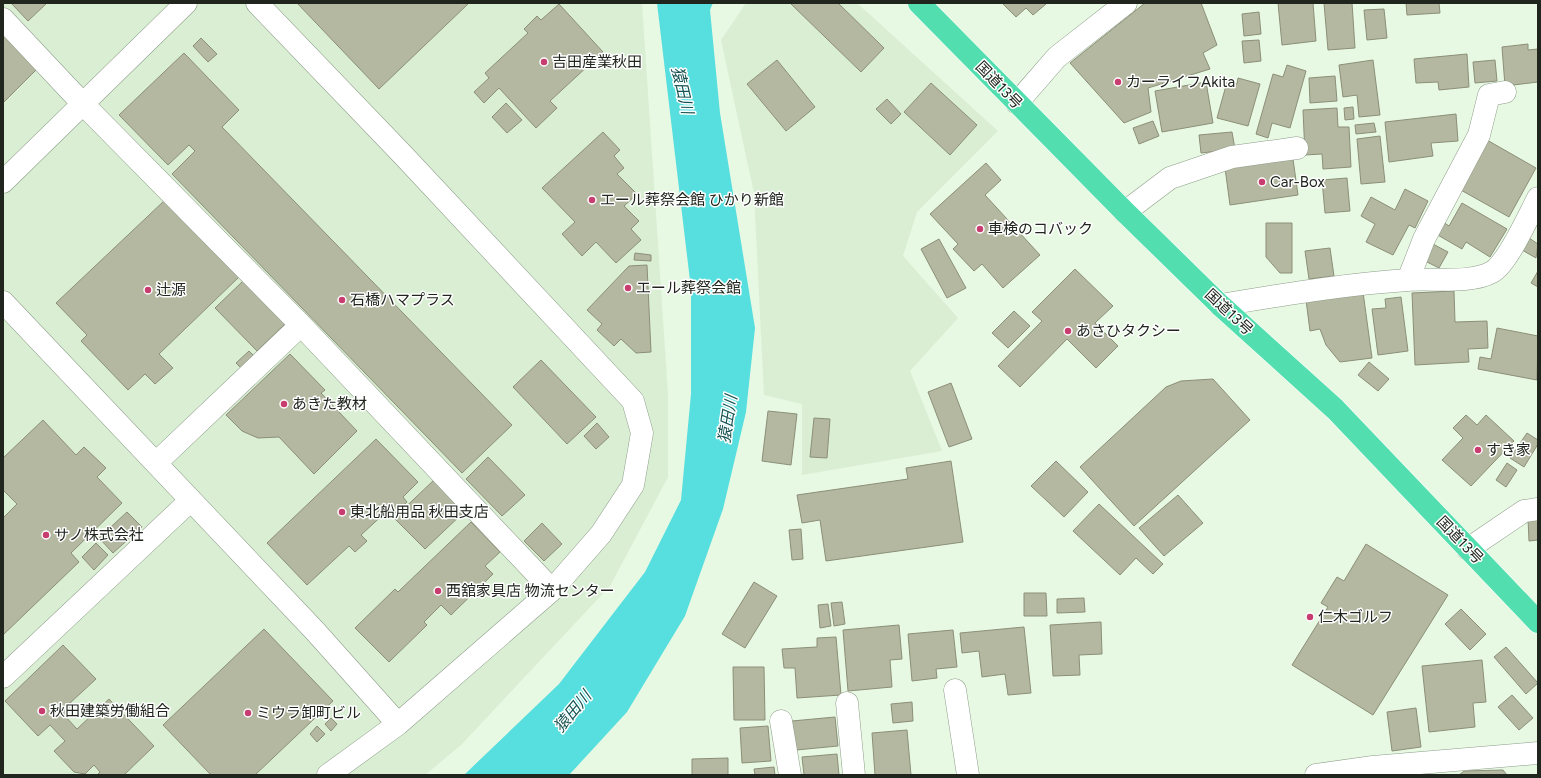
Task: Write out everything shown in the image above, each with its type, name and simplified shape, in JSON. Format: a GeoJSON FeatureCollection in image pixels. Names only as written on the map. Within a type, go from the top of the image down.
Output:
{"type":"FeatureCollection","features":[{"type":"Feature","properties":{"kind":"highway","name":"国道13号"},"geometry":{"type":"LineString","coordinates":[[919,3],[1125,212],[1220,304],[1335,409],[1538,622]]}},
{"type":"Feature","properties":{"kind":"street"},"geometry":{"type":"LineString","coordinates":[[3,182],[186,3]]}},
{"type":"Feature","properties":{"kind":"street"},"geometry":{"type":"LineString","coordinates":[[257,3],[633,401],[642,433],[633,485],[601,534],[552,590],[398,724],[328,775]]}},
{"type":"Feature","properties":{"kind":"street"},"geometry":{"type":"LineString","coordinates":[[1017,103],[1057,57],[1126,3]]}},
{"type":"Feature","properties":{"kind":"street"},"geometry":{"type":"LineString","coordinates":[[3,19],[83,104],[301,325],[552,590]]}},
{"type":"Feature","properties":{"kind":"street"},"geometry":{"type":"LineString","coordinates":[[1408,280],[1424,239],[1479,135],[1489,95],[1505,92]]}},
{"type":"Feature","properties":{"kind":"street"},"geometry":{"type":"LineString","coordinates":[[1125,212],[1170,178],[1232,157],[1297,148]]}},
{"type":"Feature","properties":{"kind":"street"},"geometry":{"type":"LineString","coordinates":[[1220,304],[1340,287],[1408,280],[1471,278],[1492,272],[1503,264],[1538,198]]}},
{"type":"Feature","properties":{"kind":"street"},"geometry":{"type":"LineString","coordinates":[[3,302],[315,631],[398,724]]}},
{"type":"Feature","properties":{"kind":"street"},"geometry":{"type":"LineString","coordinates":[[156,463],[301,325]]}},
{"type":"Feature","properties":{"kind":"street"},"geometry":{"type":"LineString","coordinates":[[3,677],[190,500]]}},
{"type":"Feature","properties":{"kind":"street"},"geometry":{"type":"LineString","coordinates":[[1468,549],[1524,511],[1538,509]]}},
{"type":"Feature","properties":{"kind":"street"},"geometry":{"type":"LineString","coordinates":[[955,690],[968,775]]}},
{"type":"Feature","properties":{"kind":"street"},"geometry":{"type":"LineString","coordinates":[[847,703],[854,775]]}},
{"type":"Feature","properties":{"kind":"street"},"geometry":{"type":"LineString","coordinates":[[780,721],[790,775]]}},
{"type":"Feature","properties":{"kind":"street"},"geometry":{"type":"LineString","coordinates":[[1316,775],[1373,767],[1538,753]]}},
{"type":"Feature","properties":{"kind":"shaded area"},"geometry":{"type":"Polygon","coordinates":[[[3,3],[642,3],[668,395],[668,477],[610,586],[461,745],[425,775],[3,775],[3,3]]]}},
{"type":"Feature","properties":{"kind":"shaded area"},"geometry":{"type":"Polygon","coordinates":[[[746,3],[857,3],[998,131],[917,212],[903,256],[958,318],[910,371],[942,451],[802,475],[802,404],[764,395],[754,193],[721,40],[746,3]]]}},
{"type":"Feature","properties":{"kind":"water","name":"猿田川"},"geometry":{"type":"Polygon","coordinates":[[[657,3],[713,3],[710,10],[720,113],[755,328],[746,412],[723,509],[685,616],[627,712],[569,775],[464,775],[559,684],[645,572],[681,500],[691,394],[691,289],[657,3]]]}},
{"type":"Feature","properties":{"kind":"building"},"geometry":{"type":"Polygon","coordinates":[[[11,3],[47,3],[28,21],[11,3]]]}},
{"type":"Feature","properties":{"kind":"building"},"geometry":{"type":"Polygon","coordinates":[[[297,3],[469,3],[379,89],[297,3]]]}},
{"type":"Feature","properties":{"kind":"building"},"geometry":{"type":"Polygon","coordinates":[[[790,3],[838,3],[884,48],[861,72],[790,3]]]}},
{"type":"Feature","properties":{"kind":"building"},"geometry":{"type":"Polygon","coordinates":[[[1002,3],[1046,4],[1033,15],[1026,8],[1016,17],[1002,3]]]}},
{"type":"Feature","properties":{"kind":"building"},"geometry":{"type":"Polygon","coordinates":[[[1145,3],[1201,3],[1217,45],[1203,53],[1210,69],[1148,88],[1151,112],[1124,123],[1070,63],[1145,3]]]}},
{"type":"Feature","properties":{"kind":"building"},"geometry":{"type":"Polygon","coordinates":[[[1278,3],[1313,3],[1316,41],[1282,45],[1278,3]]]}},
{"type":"Feature","properties":{"kind":"building"},"geometry":{"type":"Polygon","coordinates":[[[1324,3],[1352,3],[1355,48],[1328,50],[1324,3]]]}},
{"type":"Feature","properties":{"kind":"building"},"geometry":{"type":"Polygon","coordinates":[[[1406,3],[1439,3],[1440,13],[1407,15],[1406,3]]]}},
{"type":"Feature","properties":{"kind":"building","name":"吉田産業秋田"},"geometry":{"type":"Polygon","coordinates":[[[559,4],[603,52],[550,101],[557,108],[536,128],[499,88],[484,103],[474,92],[489,78],[485,73],[528,33],[524,29],[537,16],[541,20],[559,4]]]}},
{"type":"Feature","properties":{"kind":"building"},"geometry":{"type":"Polygon","coordinates":[[[1384,9],[1387,38],[1367,40],[1364,10],[1384,9]]]}},
{"type":"Feature","properties":{"kind":"building"},"geometry":{"type":"Polygon","coordinates":[[[1259,12],[1261,34],[1244,36],[1242,14],[1259,12]]]}},
{"type":"Feature","properties":{"kind":"building"},"geometry":{"type":"Polygon","coordinates":[[[3,30],[39,67],[3,103],[3,30]]]}},
{"type":"Feature","properties":{"kind":"building"},"geometry":{"type":"Polygon","coordinates":[[[201,38],[217,54],[208,62],[193,46],[201,38]]]}},
{"type":"Feature","properties":{"kind":"building"},"geometry":{"type":"Polygon","coordinates":[[[1259,40],[1261,61],[1244,63],[1242,41],[1259,40]]]}},
{"type":"Feature","properties":{"kind":"building"},"geometry":{"type":"Polygon","coordinates":[[[1528,44],[1528,50],[1538,49],[1538,82],[1505,86],[1502,47],[1528,44]]]}},
{"type":"Feature","properties":{"kind":"building","name":"石橋ハマプラス"},"geometry":{"type":"Polygon","coordinates":[[[184,53],[239,110],[222,127],[512,425],[462,473],[172,174],[195,151],[189,145],[168,165],[119,115],[184,53]]]}},
{"type":"Feature","properties":{"kind":"building"},"geometry":{"type":"Polygon","coordinates":[[[1467,54],[1469,87],[1439,90],[1438,82],[1416,83],[1414,59],[1467,54]]]}},
{"type":"Feature","properties":{"kind":"building"},"geometry":{"type":"Polygon","coordinates":[[[777,60],[815,107],[786,131],[747,84],[777,60]]]}},
{"type":"Feature","properties":{"kind":"building"},"geometry":{"type":"Polygon","coordinates":[[[1373,60],[1380,115],[1359,117],[1357,95],[1343,97],[1339,65],[1373,60]]]}},
{"type":"Feature","properties":{"kind":"building"},"geometry":{"type":"Polygon","coordinates":[[[1495,60],[1497,81],[1475,83],[1473,62],[1495,60]]]}},
{"type":"Feature","properties":{"kind":"building"},"geometry":{"type":"Polygon","coordinates":[[[1287,65],[1306,71],[1290,128],[1272,123],[1268,138],[1256,134],[1273,74],[1283,77],[1287,65]]]}},
{"type":"Feature","properties":{"kind":"building"},"geometry":{"type":"Polygon","coordinates":[[[1335,76],[1337,101],[1310,103],[1309,78],[1335,76]]]}},
{"type":"Feature","properties":{"kind":"building"},"geometry":{"type":"Polygon","coordinates":[[[1238,78],[1260,84],[1248,126],[1217,118],[1227,82],[1237,84],[1238,78]]]}},
{"type":"Feature","properties":{"kind":"building"},"geometry":{"type":"Polygon","coordinates":[[[1206,82],[1213,123],[1162,132],[1155,91],[1206,82]]]}},
{"type":"Feature","properties":{"kind":"building"},"geometry":{"type":"Polygon","coordinates":[[[931,83],[977,125],[950,155],[904,112],[931,83]]]}},
{"type":"Feature","properties":{"kind":"building"},"geometry":{"type":"Polygon","coordinates":[[[887,99],[901,114],[891,124],[876,109],[887,99]]]}},
{"type":"Feature","properties":{"kind":"building"},"geometry":{"type":"Polygon","coordinates":[[[506,103],[522,120],[507,133],[492,117],[506,103]]]}},
{"type":"Feature","properties":{"kind":"building"},"geometry":{"type":"Polygon","coordinates":[[[1353,107],[1354,119],[1345,120],[1344,108],[1353,107]]]}},
{"type":"Feature","properties":{"kind":"building"},"geometry":{"type":"Polygon","coordinates":[[[1337,108],[1338,127],[1349,127],[1351,167],[1323,169],[1322,154],[1305,155],[1303,110],[1337,108]]]}},
{"type":"Feature","properties":{"kind":"building"},"geometry":{"type":"Polygon","coordinates":[[[1456,114],[1458,141],[1431,143],[1433,156],[1389,162],[1385,122],[1456,114]]]}},
{"type":"Feature","properties":{"kind":"building"},"geometry":{"type":"Polygon","coordinates":[[[1153,121],[1159,136],[1139,144],[1133,128],[1153,121]]]}},
{"type":"Feature","properties":{"kind":"building"},"geometry":{"type":"Polygon","coordinates":[[[1374,123],[1376,132],[1356,134],[1355,125],[1374,123]]]}},
{"type":"Feature","properties":{"kind":"building","name":"エール葬祭会館 ひかり新館"},"geometry":{"type":"Polygon","coordinates":[[[603,132],[620,150],[614,156],[624,168],[617,174],[637,194],[624,206],[639,221],[631,229],[641,240],[616,263],[596,242],[582,256],[562,234],[575,222],[542,188],[603,132]]]}},
{"type":"Feature","properties":{"kind":"building"},"geometry":{"type":"Polygon","coordinates":[[[1232,132],[1235,149],[1201,153],[1199,135],[1232,132]]]}},
{"type":"Feature","properties":{"kind":"building"},"geometry":{"type":"Polygon","coordinates":[[[1380,136],[1385,182],[1361,184],[1357,139],[1380,136]]]}},
{"type":"Feature","properties":{"kind":"building"},"geometry":{"type":"Polygon","coordinates":[[[1487,140],[1536,168],[1509,217],[1459,189],[1487,140]]]}},
{"type":"Feature","properties":{"kind":"building","name":"Car-Box"},"geometry":{"type":"Polygon","coordinates":[[[1293,159],[1298,195],[1230,205],[1225,168],[1293,159]]]}},
{"type":"Feature","properties":{"kind":"building","name":"車検のコバック"},"geometry":{"type":"Polygon","coordinates":[[[986,163],[1001,180],[985,195],[1040,255],[1003,288],[982,264],[974,271],[953,249],[958,244],[930,214],[986,163]]]}},
{"type":"Feature","properties":{"kind":"building"},"geometry":{"type":"Polygon","coordinates":[[[1347,178],[1350,211],[1325,213],[1322,180],[1347,178]]]}},
{"type":"Feature","properties":{"kind":"building"},"geometry":{"type":"Polygon","coordinates":[[[1405,189],[1428,201],[1415,228],[1409,225],[1393,255],[1366,242],[1375,224],[1361,216],[1371,197],[1395,210],[1405,189]]]}},
{"type":"Feature","properties":{"kind":"building","name":"辻源"},"geometry":{"type":"Polygon","coordinates":[[[165,200],[239,277],[159,354],[173,368],[155,384],[145,374],[128,390],[81,341],[87,335],[56,303],[165,200]]]}},
{"type":"Feature","properties":{"kind":"building"},"geometry":{"type":"Polygon","coordinates":[[[1462,203],[1507,229],[1490,257],[1466,242],[1462,249],[1436,234],[1443,222],[1449,226],[1462,203]]]}},
{"type":"Feature","properties":{"kind":"building","name":"Car-Box"},"geometry":{"type":"Polygon","coordinates":[[[1266,223],[1292,223],[1292,273],[1280,273],[1266,257],[1266,223]]]}},
{"type":"Feature","properties":{"kind":"building"},"geometry":{"type":"Polygon","coordinates":[[[1529,238],[1538,244],[1536,258],[1522,250],[1529,238]]]}},
{"type":"Feature","properties":{"kind":"building"},"geometry":{"type":"Polygon","coordinates":[[[939,239],[966,288],[947,298],[921,249],[939,239]]]}},
{"type":"Feature","properties":{"kind":"building"},"geometry":{"type":"Polygon","coordinates":[[[1431,243],[1448,252],[1439,268],[1421,259],[1431,243]]]}},
{"type":"Feature","properties":{"kind":"building"},"geometry":{"type":"Polygon","coordinates":[[[1330,248],[1334,276],[1309,279],[1305,251],[1330,248]]]}},
{"type":"Feature","properties":{"kind":"building"},"geometry":{"type":"Polygon","coordinates":[[[635,253],[651,255],[651,261],[634,260],[635,253]]]}},
{"type":"Feature","properties":{"kind":"building","name":"エール葬祭会館"},"geometry":{"type":"Polygon","coordinates":[[[647,265],[651,352],[636,353],[621,339],[614,346],[597,330],[602,324],[587,310],[629,266],[647,265]]]}},
{"type":"Feature","properties":{"kind":"building","name":"あさひタクシー"},"geometry":{"type":"Polygon","coordinates":[[[1075,269],[1113,306],[1095,323],[1118,346],[1096,368],[1067,339],[1020,387],[998,366],[1042,321],[1032,312],[1075,269]]]}},
{"type":"Feature","properties":{"kind":"building"},"geometry":{"type":"Polygon","coordinates":[[[1538,271],[1538,287],[1531,283],[1538,271]]]}},
{"type":"Feature","properties":{"kind":"building"},"geometry":{"type":"Polygon","coordinates":[[[244,280],[286,323],[257,351],[215,308],[244,280]]]}},
{"type":"Feature","properties":{"kind":"building"},"geometry":{"type":"Polygon","coordinates":[[[1454,291],[1455,322],[1487,321],[1488,348],[1468,349],[1469,362],[1415,365],[1412,293],[1454,291]]]}},
{"type":"Feature","properties":{"kind":"building"},"geometry":{"type":"Polygon","coordinates":[[[1363,292],[1372,358],[1340,362],[1326,345],[1320,329],[1310,331],[1306,300],[1363,292]]]}},
{"type":"Feature","properties":{"kind":"building"},"geometry":{"type":"Polygon","coordinates":[[[1401,297],[1408,351],[1378,355],[1372,309],[1386,308],[1385,299],[1401,297]]]}},
{"type":"Feature","properties":{"kind":"building"},"geometry":{"type":"Polygon","coordinates":[[[1014,311],[1030,326],[1008,348],[992,333],[1014,311]]]}},
{"type":"Feature","properties":{"kind":"building"},"geometry":{"type":"Polygon","coordinates":[[[1497,328],[1538,336],[1537,380],[1478,369],[1480,357],[1491,359],[1497,328]]]}},
{"type":"Feature","properties":{"kind":"building"},"geometry":{"type":"Polygon","coordinates":[[[249,351],[254,356],[241,368],[236,363],[249,351]]]}},
{"type":"Feature","properties":{"kind":"building","name":"あきた教材"},"geometry":{"type":"Polygon","coordinates":[[[290,354],[325,390],[321,393],[357,431],[314,474],[279,437],[258,438],[242,431],[226,415],[290,354]]]}},
{"type":"Feature","properties":{"kind":"building"},"geometry":{"type":"Polygon","coordinates":[[[541,360],[596,417],[567,444],[513,387],[541,360]]]}},
{"type":"Feature","properties":{"kind":"building"},"geometry":{"type":"Polygon","coordinates":[[[1369,362],[1389,379],[1378,391],[1358,375],[1369,362]]]}},
{"type":"Feature","properties":{"kind":"building"},"geometry":{"type":"Polygon","coordinates":[[[1213,379],[1250,420],[1134,526],[1080,467],[1166,387],[1181,381],[1213,379]]]}},
{"type":"Feature","properties":{"kind":"building"},"geometry":{"type":"Polygon","coordinates":[[[951,383],[972,439],[949,447],[928,392],[951,383]]]}},
{"type":"Feature","properties":{"kind":"building"},"geometry":{"type":"Polygon","coordinates":[[[768,411],[797,414],[791,465],[762,461],[768,411]]]}},
{"type":"Feature","properties":{"kind":"building","name":"すき家"},"geometry":{"type":"Polygon","coordinates":[[[1466,415],[1477,425],[1486,415],[1514,441],[1471,486],[1442,460],[1463,438],[1453,428],[1466,415]]]}},
{"type":"Feature","properties":{"kind":"building"},"geometry":{"type":"Polygon","coordinates":[[[814,418],[830,419],[827,458],[810,457],[814,418]]]}},
{"type":"Feature","properties":{"kind":"building","name":"サノ株式会社"},"geometry":{"type":"Polygon","coordinates":[[[43,420],[76,455],[84,447],[106,468],[97,477],[122,503],[71,553],[79,562],[3,635],[3,518],[17,504],[3,490],[3,458],[43,420]]]}},
{"type":"Feature","properties":{"kind":"building"},"geometry":{"type":"Polygon","coordinates":[[[597,423],[609,437],[596,449],[584,436],[597,423]]]}},
{"type":"Feature","properties":{"kind":"building"},"geometry":{"type":"Polygon","coordinates":[[[1527,433],[1538,440],[1538,444],[1524,467],[1510,458],[1527,433]]]}},
{"type":"Feature","properties":{"kind":"building","name":"東北船用品 秋田支店"},"geometry":{"type":"Polygon","coordinates":[[[376,439],[418,482],[403,497],[407,502],[393,515],[388,510],[361,535],[367,541],[355,552],[349,546],[307,585],[267,543],[376,439]]]}},
{"type":"Feature","properties":{"kind":"building"},"geometry":{"type":"Polygon","coordinates":[[[488,457],[525,495],[502,516],[466,479],[488,457]]]}},
{"type":"Feature","properties":{"kind":"building"},"geometry":{"type":"Polygon","coordinates":[[[951,461],[963,542],[826,561],[820,520],[802,523],[797,495],[908,479],[906,468],[951,461]]]}},
{"type":"Feature","properties":{"kind":"building"},"geometry":{"type":"Polygon","coordinates":[[[1056,461],[1088,492],[1064,517],[1031,486],[1056,461]]]}},
{"type":"Feature","properties":{"kind":"building"},"geometry":{"type":"Polygon","coordinates":[[[1507,463],[1517,470],[1506,487],[1496,480],[1507,463]]]}},
{"type":"Feature","properties":{"kind":"building"},"geometry":{"type":"Polygon","coordinates":[[[434,480],[464,512],[425,549],[394,518],[434,480]]]}},
{"type":"Feature","properties":{"kind":"building"},"geometry":{"type":"Polygon","coordinates":[[[1178,495],[1203,523],[1164,556],[1139,528],[1178,495]]]}},
{"type":"Feature","properties":{"kind":"building"},"geometry":{"type":"Polygon","coordinates":[[[1099,504],[1163,564],[1153,574],[1136,558],[1120,575],[1073,531],[1099,504]]]}},
{"type":"Feature","properties":{"kind":"building"},"geometry":{"type":"Polygon","coordinates":[[[127,512],[142,527],[113,553],[99,538],[127,512]]]}},
{"type":"Feature","properties":{"kind":"building"},"geometry":{"type":"Polygon","coordinates":[[[1538,518],[1538,540],[1529,541],[1528,519],[1538,518]]]}},
{"type":"Feature","properties":{"kind":"building","name":"西舘家具店 物流センター"},"geometry":{"type":"Polygon","coordinates":[[[471,522],[500,552],[485,566],[493,574],[451,615],[441,605],[424,622],[427,625],[389,662],[355,628],[395,589],[398,592],[471,522]]]}},
{"type":"Feature","properties":{"kind":"building"},"geometry":{"type":"Polygon","coordinates":[[[542,523],[562,544],[544,561],[524,541],[542,523]]]}},
{"type":"Feature","properties":{"kind":"building"},"geometry":{"type":"Polygon","coordinates":[[[801,529],[803,559],[792,560],[789,530],[801,529]]]}},
{"type":"Feature","properties":{"kind":"building"},"geometry":{"type":"Polygon","coordinates":[[[96,543],[108,555],[94,570],[82,557],[96,543]]]}},
{"type":"Feature","properties":{"kind":"building"},"geometry":{"type":"Polygon","coordinates":[[[1366,544],[1448,595],[1373,715],[1292,665],[1328,607],[1321,603],[1337,577],[1344,581],[1366,544]]]}},
{"type":"Feature","properties":{"kind":"building"},"geometry":{"type":"Polygon","coordinates":[[[754,582],[777,596],[745,648],[722,634],[754,582]]]}},
{"type":"Feature","properties":{"kind":"building"},"geometry":{"type":"Polygon","coordinates":[[[1024,593],[1046,593],[1047,616],[1024,616],[1024,593]]]}},
{"type":"Feature","properties":{"kind":"building"},"geometry":{"type":"Polygon","coordinates":[[[1084,598],[1085,612],[1057,613],[1057,599],[1084,598]]]}},
{"type":"Feature","properties":{"kind":"building"},"geometry":{"type":"Polygon","coordinates":[[[842,602],[845,624],[834,626],[831,603],[842,602]]]}},
{"type":"Feature","properties":{"kind":"building"},"geometry":{"type":"Polygon","coordinates":[[[828,604],[831,626],[820,628],[818,605],[828,604]]]}},
{"type":"Feature","properties":{"kind":"building"},"geometry":{"type":"Polygon","coordinates":[[[1461,609],[1486,634],[1470,650],[1445,624],[1461,609]]]}},
{"type":"Feature","properties":{"kind":"building"},"geometry":{"type":"Polygon","coordinates":[[[1101,622],[1102,654],[1079,655],[1080,675],[1053,676],[1050,625],[1101,622]]]}},
{"type":"Feature","properties":{"kind":"building"},"geometry":{"type":"Polygon","coordinates":[[[899,625],[902,659],[890,660],[892,687],[848,691],[843,630],[899,625]]]}},
{"type":"Feature","properties":{"kind":"building"},"geometry":{"type":"Polygon","coordinates":[[[1024,627],[1031,693],[1008,695],[1005,674],[982,677],[979,651],[962,653],[960,633],[1024,627]]]}},
{"type":"Feature","properties":{"kind":"building","name":"ミウラ卸町ビル"},"geometry":{"type":"Polygon","coordinates":[[[264,629],[333,701],[255,775],[211,775],[163,725],[264,629]]]}},
{"type":"Feature","properties":{"kind":"building"},"geometry":{"type":"Polygon","coordinates":[[[953,630],[957,667],[936,669],[937,678],[912,681],[908,634],[953,630]]]}},
{"type":"Feature","properties":{"kind":"building"},"geometry":{"type":"Polygon","coordinates":[[[836,637],[841,695],[797,698],[795,668],[784,668],[782,649],[817,647],[817,638],[836,637]]]}},
{"type":"Feature","properties":{"kind":"building","name":"秋田建築労働組合"},"geometry":{"type":"Polygon","coordinates":[[[63,645],[96,679],[70,703],[74,706],[64,715],[77,729],[109,699],[154,746],[124,775],[97,775],[100,772],[94,765],[85,774],[74,772],[54,751],[65,741],[50,725],[38,736],[5,701],[63,645]]]}},
{"type":"Feature","properties":{"kind":"building"},"geometry":{"type":"Polygon","coordinates":[[[1506,647],[1538,683],[1526,694],[1494,657],[1506,647]]]}},
{"type":"Feature","properties":{"kind":"building"},"geometry":{"type":"Polygon","coordinates":[[[1482,660],[1486,702],[1473,703],[1475,727],[1429,732],[1422,666],[1482,660]]]}},
{"type":"Feature","properties":{"kind":"building"},"geometry":{"type":"Polygon","coordinates":[[[733,667],[764,667],[765,720],[734,720],[733,667]]]}},
{"type":"Feature","properties":{"kind":"building"},"geometry":{"type":"Polygon","coordinates":[[[1512,695],[1533,718],[1519,730],[1498,707],[1512,695]]]}},
{"type":"Feature","properties":{"kind":"building"},"geometry":{"type":"Polygon","coordinates":[[[912,702],[913,721],[893,723],[891,704],[912,702]]]}},
{"type":"Feature","properties":{"kind":"building"},"geometry":{"type":"Polygon","coordinates":[[[1416,708],[1421,747],[1392,751],[1387,712],[1416,708]]]}},
{"type":"Feature","properties":{"kind":"building"},"geometry":{"type":"Polygon","coordinates":[[[835,717],[838,746],[796,750],[792,721],[835,717]]]}},
{"type":"Feature","properties":{"kind":"building"},"geometry":{"type":"Polygon","coordinates":[[[331,718],[337,724],[331,731],[325,724],[331,718]]]}},
{"type":"Feature","properties":{"kind":"building"},"geometry":{"type":"Polygon","coordinates":[[[317,726],[325,734],[317,742],[310,734],[317,726]]]}},
{"type":"Feature","properties":{"kind":"building"},"geometry":{"type":"Polygon","coordinates":[[[768,726],[771,761],[742,763],[740,728],[768,726]]]}},
{"type":"Feature","properties":{"kind":"building"},"geometry":{"type":"Polygon","coordinates":[[[907,730],[911,775],[875,775],[872,733],[907,730]]]}},
{"type":"Feature","properties":{"kind":"building"},"geometry":{"type":"Polygon","coordinates":[[[837,754],[839,775],[804,775],[802,757],[837,754]]]}},
{"type":"Feature","properties":{"kind":"building"},"geometry":{"type":"Polygon","coordinates":[[[728,758],[728,775],[692,775],[692,759],[728,758]]]}},
{"type":"Feature","properties":{"kind":"building"},"geometry":{"type":"Polygon","coordinates":[[[774,767],[775,775],[755,775],[754,769],[774,767]]]}},
{"type":"Feature","properties":{"kind":"building"},"geometry":{"type":"Polygon","coordinates":[[[1503,770],[1507,775],[1459,775],[1464,771],[1503,770]]]}},
{"type":"Feature","properties":{"kind":"place","name":"吉田産業秋田"},"geometry":{"type":"Point","coordinates":[544,62]}},
{"type":"Feature","properties":{"kind":"place","name":"カーライフAkita"},"geometry":{"type":"Point","coordinates":[1118,82]}},
{"type":"Feature","properties":{"kind":"place","name":"Car-Box"},"geometry":{"type":"Point","coordinates":[1262,182]}},
{"type":"Feature","properties":{"kind":"place","name":"エール葬祭会館 ひかり新館"},"geometry":{"type":"Point","coordinates":[592,200]}},
{"type":"Feature","properties":{"kind":"place","name":"車検のコバック"},"geometry":{"type":"Point","coordinates":[980,229]}},
{"type":"Feature","properties":{"kind":"place","name":"エール葬祭会館"},"geometry":{"type":"Point","coordinates":[628,288]}},
{"type":"Feature","properties":{"kind":"place","name":"辻源"},"geometry":{"type":"Point","coordinates":[148,290]}},
{"type":"Feature","properties":{"kind":"place","name":"石橋ハマプラス"},"geometry":{"type":"Point","coordinates":[342,300]}},
{"type":"Feature","properties":{"kind":"place","name":"あさひタクシー"},"geometry":{"type":"Point","coordinates":[1068,331]}},
{"type":"Feature","properties":{"kind":"place","name":"あきた教材"},"geometry":{"type":"Point","coordinates":[284,404]}},
{"type":"Feature","properties":{"kind":"place","name":"すき家"},"geometry":{"type":"Point","coordinates":[1478,450]}},
{"type":"Feature","properties":{"kind":"place","name":"東北船用品 秋田支店"},"geometry":{"type":"Point","coordinates":[342,512]}},
{"type":"Feature","properties":{"kind":"place","name":"サノ株式会社"},"geometry":{"type":"Point","coordinates":[46,535]}},
{"type":"Feature","properties":{"kind":"place","name":"西舘家具店 物流センター"},"geometry":{"type":"Point","coordinates":[438,591]}},
{"type":"Feature","properties":{"kind":"place","name":"仁木ゴルフ"},"geometry":{"type":"Point","coordinates":[1310,617]}},
{"type":"Feature","properties":{"kind":"place","name":"秋田建築労働組合"},"geometry":{"type":"Point","coordinates":[42,711]}},
{"type":"Feature","properties":{"kind":"place","name":"ミウラ卸町ビル"},"geometry":{"type":"Point","coordinates":[248,713]}}]}
